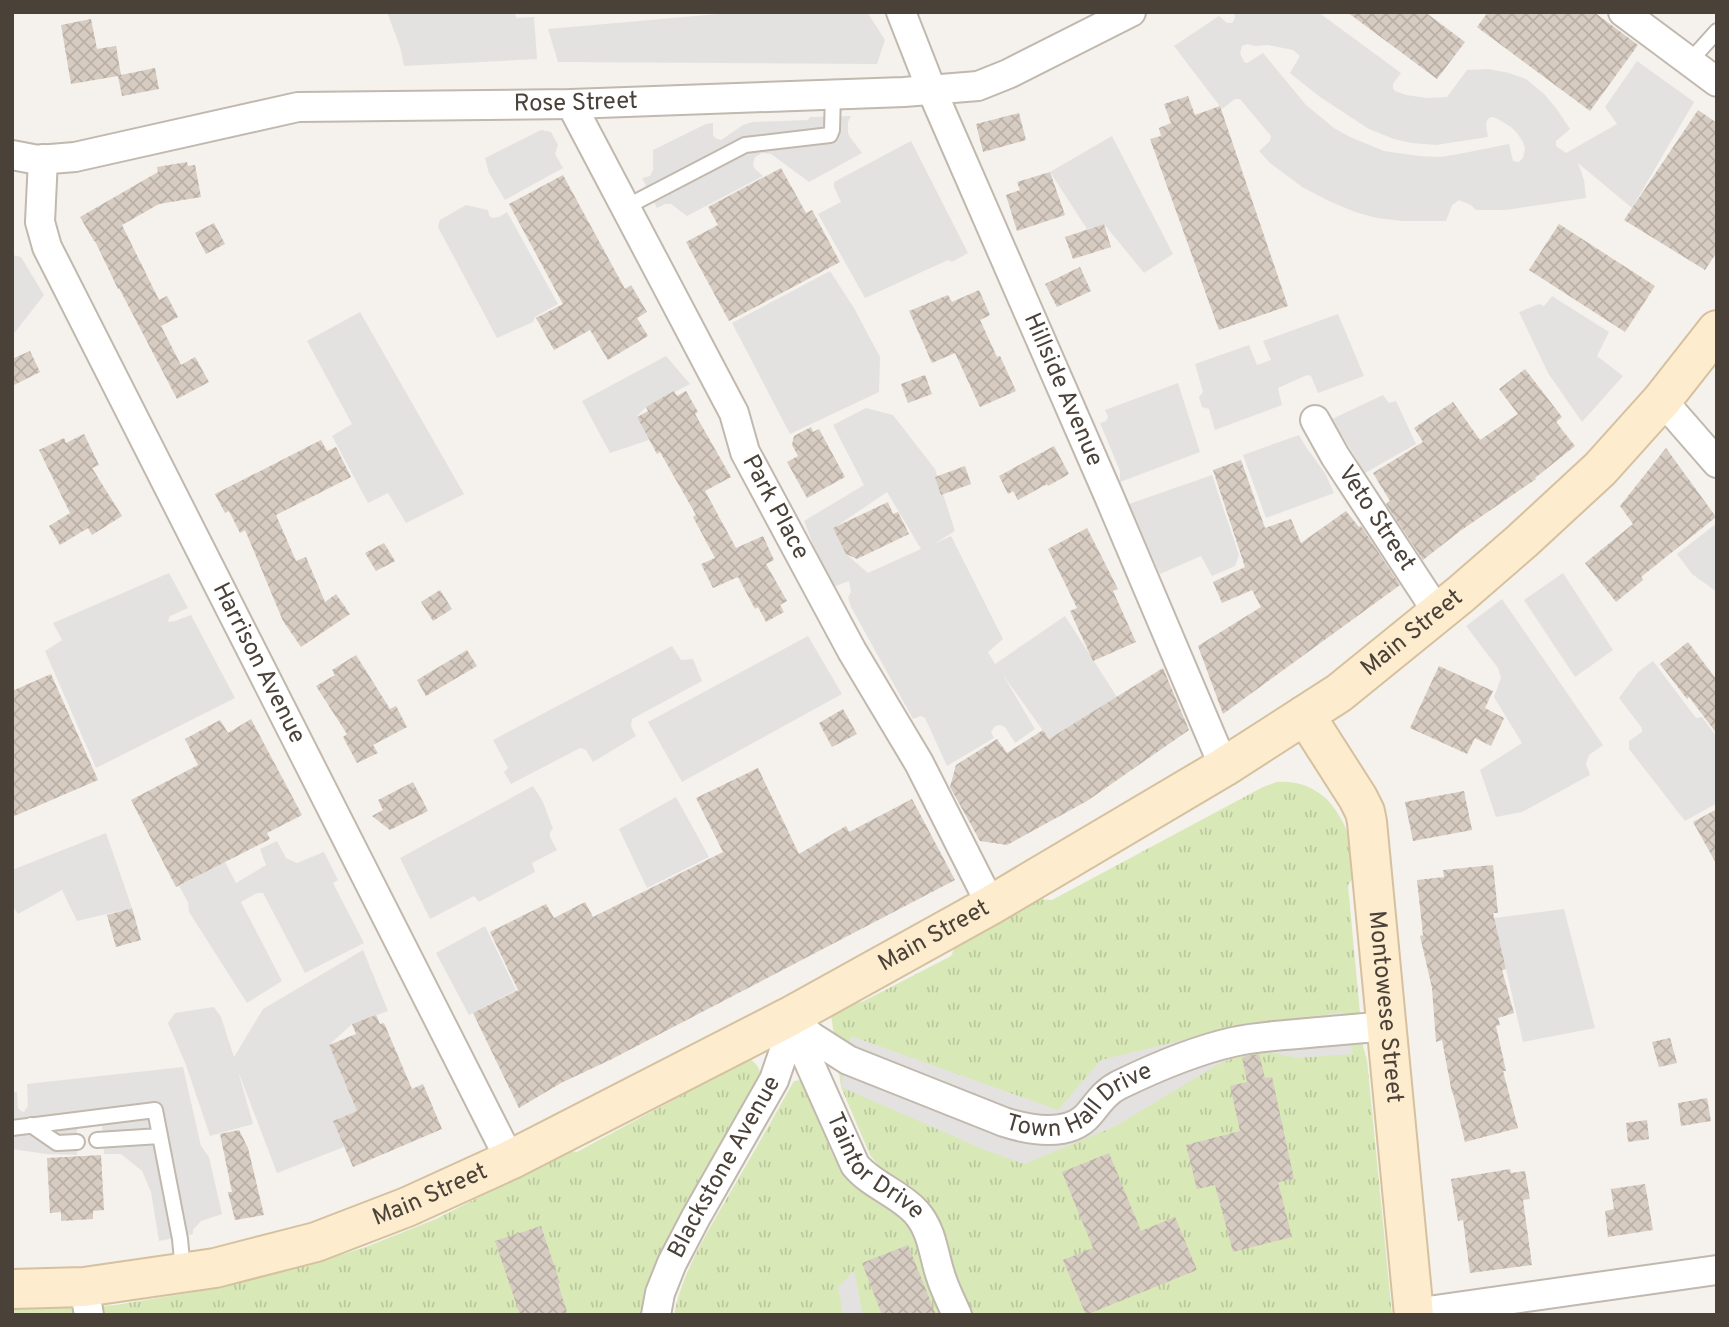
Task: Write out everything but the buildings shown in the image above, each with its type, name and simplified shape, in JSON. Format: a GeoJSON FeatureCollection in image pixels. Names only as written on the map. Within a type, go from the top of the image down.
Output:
{"type":"FeatureCollection","features":[{"type":"Feature","properties":{"kind":"street","name":"Hillside Avenue"},"geometry":{"type":"LineString","coordinates":[[901,12],[932,91],[1224,767]]}},
{"type":"Feature","properties":{"kind":"street","name":"Rose Street"},"geometry":{"type":"LineString","coordinates":[[12,155],[43,159],[75,157],[298,107],[571,104],[932,91],[978,86],[1008,74],[1131,12]]}},
{"type":"Feature","properties":{"kind":"street"},"geometry":{"type":"LineString","coordinates":[[1623,12],[1717,82]]}},
{"type":"Feature","properties":{"kind":"street","name":"Park Place"},"geometry":{"type":"LineString","coordinates":[[571,104],[734,413],[745,452],[852,651],[919,763],[991,905]]}},
{"type":"Feature","properties":{"kind":"street","name":"Harrison Avenue"},"geometry":{"type":"LineString","coordinates":[[43,159],[40,222],[47,247],[510,1160]]}},
{"type":"Feature","properties":{"kind":"street","name":"Main Street"},"geometry":{"type":"LineString","coordinates":[[13,1286],[87,1301],[183,1272],[215,1268],[316,1242],[407,1207],[510,1160],[789,1017],[991,905],[1224,767],[1339,693],[1438,613],[1572,496],[1662,400],[1717,330]]}},
{"type":"Feature","properties":{"kind":"street"},"geometry":{"type":"LineString","coordinates":[[1662,400],[1717,463]]}},
{"type":"Feature","properties":{"kind":"street","name":"Veto Street"},"geometry":{"type":"LineString","coordinates":[[1315,420],[1335,456],[1438,613]]}},
{"type":"Feature","properties":{"kind":"street","name":"Montowese Street"},"geometry":{"type":"LineString","coordinates":[[1305,715],[1365,812],[1414,1314]]}},
{"type":"Feature","properties":{"kind":"street","name":"Town Hall Drive"},"geometry":{"type":"LineString","coordinates":[[789,1017],[812,1037],[848,1060],[1004,1122],[1049,1130],[1079,1123],[1106,1093],[1174,1059],[1254,1038],[1387,1026]]}},
{"type":"Feature","properties":{"kind":"street","name":"Blackstone Avenue"},"geometry":{"type":"LineString","coordinates":[[656,1315],[660,1293],[672,1263],[774,1080],[785,1048],[789,1017]]}},
{"type":"Feature","properties":{"kind":"street","name":"Taintor Drive"},"geometry":{"type":"LineString","coordinates":[[789,1017],[855,1165],[911,1207],[925,1224],[942,1281],[957,1315]]}},
{"type":"Feature","properties":{"kind":"street"},"geometry":{"type":"LineString","coordinates":[[1414,1314],[1717,1270]]}},
{"type":"Feature","properties":{"kind":"lane"},"geometry":{"type":"LineString","coordinates":[[1690,61],[1717,31]]}},
{"type":"Feature","properties":{"kind":"lane"},"geometry":{"type":"LineString","coordinates":[[626,208],[745,145],[830,135],[833,94]]}},
{"type":"Feature","properties":{"kind":"lane"},"geometry":{"type":"LineString","coordinates":[[12,1128],[155,1110],[180,1239],[183,1272]]}},
{"type":"Feature","properties":{"kind":"lane"},"geometry":{"type":"LineString","coordinates":[[31,1125],[57,1143],[77,1142]]}},
{"type":"Feature","properties":{"kind":"lane"},"geometry":{"type":"LineString","coordinates":[[97,1140],[160,1136]]}},
{"type":"Feature","properties":{"kind":"green space"},"geometry":{"type":"Polygon","coordinates":[[[1277,782],[1301,784],[1323,796],[1336,811],[1352,844],[1355,866],[1354,875],[1348,885],[1392,1315],[970,1315],[953,1271],[939,1220],[918,1198],[882,1170],[870,1155],[841,1087],[831,1014],[846,1002],[862,1002],[951,956],[957,942],[1038,899],[1052,900],[1277,782]]]}},
{"type":"Feature","properties":{"kind":"green space"},"geometry":{"type":"Polygon","coordinates":[[[745,1057],[756,1064],[761,1076],[647,1315],[12,1315],[12,1306],[75,1308],[116,1305],[218,1288],[366,1247],[436,1219],[523,1175],[563,1150],[577,1152],[714,1078],[727,1061],[745,1057]]]}},
{"type":"Feature","properties":{"kind":"green space"},"geometry":{"type":"Polygon","coordinates":[[[801,1080],[834,1158],[862,1190],[894,1214],[916,1226],[926,1252],[921,1257],[947,1315],[674,1315],[683,1284],[703,1240],[794,1081],[801,1080]]]}},
{"type":"Feature","properties":{"kind":"shaded area"},"geometry":{"type":"Polygon","coordinates":[[[387,12],[514,12],[517,18],[534,17],[537,59],[404,66],[387,12]]]}},
{"type":"Feature","properties":{"kind":"shaded area"},"geometry":{"type":"Polygon","coordinates":[[[741,12],[867,12],[885,40],[877,64],[558,62],[548,29],[741,12]]]}},
{"type":"Feature","properties":{"kind":"shaded area"},"geometry":{"type":"Polygon","coordinates":[[[1234,12],[1318,12],[1401,73],[1393,88],[1406,95],[1447,97],[1467,70],[1488,69],[1526,79],[1544,94],[1570,129],[1556,141],[1556,146],[1566,153],[1617,124],[1605,107],[1637,61],[1694,102],[1632,208],[1578,163],[1586,198],[1506,210],[1476,210],[1459,200],[1452,205],[1446,221],[1377,218],[1329,201],[1302,187],[1270,163],[1259,151],[1270,141],[1271,136],[1240,99],[1235,99],[1222,109],[1174,46],[1219,16],[1227,23],[1232,23],[1234,12]],[[1268,45],[1242,46],[1240,53],[1244,62],[1247,63],[1263,53],[1306,105],[1334,128],[1350,137],[1384,151],[1440,157],[1509,144],[1513,161],[1519,162],[1523,158],[1525,149],[1517,133],[1491,117],[1486,125],[1488,137],[1436,145],[1394,139],[1369,129],[1320,97],[1290,73],[1300,56],[1293,50],[1268,45]]]}},
{"type":"Feature","properties":{"kind":"shaded area"},"geometry":{"type":"Polygon","coordinates":[[[851,116],[848,133],[862,153],[809,182],[771,154],[762,153],[755,157],[753,165],[763,176],[687,216],[671,204],[657,208],[642,178],[650,176],[653,170],[653,150],[706,124],[713,123],[713,135],[721,140],[752,122],[851,116]]]}},
{"type":"Feature","properties":{"kind":"shaded area"},"geometry":{"type":"Polygon","coordinates":[[[541,130],[551,132],[558,145],[555,154],[563,168],[505,200],[489,173],[485,158],[541,130]]]}},
{"type":"Feature","properties":{"kind":"shaded area"},"geometry":{"type":"Polygon","coordinates":[[[1112,136],[1173,254],[1144,273],[1104,224],[1087,229],[1050,172],[1112,136]]]}},
{"type":"Feature","properties":{"kind":"shaded area"},"geometry":{"type":"Polygon","coordinates":[[[911,141],[968,253],[865,298],[818,214],[841,202],[834,182],[911,141]]]}},
{"type":"Feature","properties":{"kind":"shaded area"},"geometry":{"type":"Polygon","coordinates":[[[466,205],[488,210],[492,218],[507,212],[558,304],[535,317],[533,322],[497,338],[438,227],[440,220],[466,205]]]}},
{"type":"Feature","properties":{"kind":"shaded area"},"geometry":{"type":"Polygon","coordinates":[[[12,255],[21,257],[44,295],[12,336],[12,255]]]}},
{"type":"Feature","properties":{"kind":"shaded area"},"geometry":{"type":"Polygon","coordinates":[[[830,271],[854,308],[880,357],[879,392],[790,434],[732,323],[830,271]]]}},
{"type":"Feature","properties":{"kind":"shaded area"},"geometry":{"type":"Polygon","coordinates":[[[1552,296],[1609,332],[1597,356],[1623,376],[1582,422],[1548,373],[1519,312],[1539,304],[1544,306],[1552,296]]]}},
{"type":"Feature","properties":{"kind":"shaded area"},"geometry":{"type":"Polygon","coordinates":[[[360,312],[464,494],[406,523],[388,493],[368,503],[332,436],[352,424],[307,341],[360,312]]]}},
{"type":"Feature","properties":{"kind":"shaded area"},"geometry":{"type":"Polygon","coordinates":[[[1338,314],[1364,376],[1318,393],[1311,376],[1307,375],[1278,388],[1282,405],[1215,430],[1209,409],[1202,407],[1199,397],[1203,392],[1195,364],[1249,345],[1257,365],[1271,360],[1263,341],[1338,314]]]}},
{"type":"Feature","properties":{"kind":"shaded area"},"geometry":{"type":"Polygon","coordinates":[[[666,356],[690,384],[646,407],[637,416],[649,440],[610,453],[582,401],[666,356]]]}},
{"type":"Feature","properties":{"kind":"shaded area"},"geometry":{"type":"Polygon","coordinates":[[[1178,383],[1200,452],[1120,482],[1120,471],[1100,423],[1108,417],[1105,410],[1178,383]]]}},
{"type":"Feature","properties":{"kind":"shaded area"},"geometry":{"type":"Polygon","coordinates":[[[1383,395],[1389,403],[1396,401],[1416,444],[1365,473],[1332,419],[1383,395]]]}},
{"type":"Feature","properties":{"kind":"shaded area"},"geometry":{"type":"Polygon","coordinates":[[[866,408],[893,415],[935,469],[955,531],[934,544],[951,536],[1003,639],[988,652],[995,664],[1065,616],[1117,697],[1049,739],[1003,675],[1035,729],[1015,743],[1005,727],[995,726],[991,732],[994,738],[947,766],[925,718],[921,716],[913,719],[851,607],[848,597],[851,592],[849,581],[830,588],[804,521],[864,485],[833,425],[866,408]],[[887,492],[834,528],[846,554],[868,573],[921,549],[887,492]]]}},
{"type":"Feature","properties":{"kind":"shaded area"},"geometry":{"type":"Polygon","coordinates":[[[1299,435],[1325,473],[1334,493],[1266,518],[1243,455],[1299,435]]]}},
{"type":"Feature","properties":{"kind":"shaded area"},"geometry":{"type":"Polygon","coordinates":[[[1212,475],[1239,555],[1235,566],[1212,576],[1201,556],[1160,574],[1129,504],[1212,475]]]}},
{"type":"Feature","properties":{"kind":"shaded area"},"geometry":{"type":"Polygon","coordinates":[[[1717,523],[1717,592],[1692,574],[1677,554],[1717,523]]]}},
{"type":"Feature","properties":{"kind":"shaded area"},"geometry":{"type":"Polygon","coordinates":[[[169,573],[188,608],[170,616],[169,622],[191,615],[235,698],[96,768],[45,651],[62,640],[53,623],[169,573]]]}},
{"type":"Feature","properties":{"kind":"shaded area"},"geometry":{"type":"Polygon","coordinates":[[[1563,573],[1613,650],[1575,677],[1524,600],[1563,573]]]}},
{"type":"Feature","properties":{"kind":"shaded area"},"geometry":{"type":"Polygon","coordinates":[[[1502,599],[1603,745],[1589,755],[1586,764],[1590,775],[1522,812],[1496,817],[1480,770],[1522,743],[1494,697],[1501,678],[1498,668],[1466,626],[1502,599]]]}},
{"type":"Feature","properties":{"kind":"shaded area"},"geometry":{"type":"Polygon","coordinates":[[[808,636],[842,694],[682,782],[648,722],[808,636]]]}},
{"type":"Feature","properties":{"kind":"shaded area"},"geometry":{"type":"Polygon","coordinates":[[[672,646],[681,660],[693,659],[702,681],[632,719],[631,726],[636,736],[593,762],[586,750],[580,748],[511,784],[504,772],[508,768],[493,740],[672,646]]]}},
{"type":"Feature","properties":{"kind":"shaded area"},"geometry":{"type":"Polygon","coordinates":[[[1653,661],[1696,718],[1702,717],[1717,737],[1717,803],[1685,821],[1629,749],[1629,741],[1642,732],[1642,728],[1619,698],[1638,672],[1653,661]]]}},
{"type":"Feature","properties":{"kind":"shaded area"},"geometry":{"type":"Polygon","coordinates":[[[533,786],[543,802],[553,829],[550,837],[557,850],[532,863],[535,872],[479,902],[474,896],[430,919],[400,858],[533,786]]]}},
{"type":"Feature","properties":{"kind":"shaded area"},"geometry":{"type":"Polygon","coordinates":[[[676,797],[709,857],[647,888],[619,829],[676,797]]]}},
{"type":"Feature","properties":{"kind":"shaded area"},"geometry":{"type":"Polygon","coordinates":[[[106,833],[132,908],[77,921],[62,890],[18,914],[12,905],[12,870],[106,833]]]}},
{"type":"Feature","properties":{"kind":"shaded area"},"geometry":{"type":"Polygon","coordinates":[[[277,841],[286,858],[297,863],[324,852],[338,880],[333,883],[364,943],[305,973],[263,893],[257,893],[241,902],[282,981],[247,1003],[189,912],[188,902],[179,886],[225,862],[236,883],[266,865],[260,849],[277,841]]]}},
{"type":"Feature","properties":{"kind":"shaded area"},"geometry":{"type":"Polygon","coordinates":[[[1564,909],[1595,1028],[1523,1042],[1494,918],[1564,909]]]}},
{"type":"Feature","properties":{"kind":"shaded area"},"geometry":{"type":"Polygon","coordinates":[[[485,926],[516,990],[469,1015],[436,953],[485,926]]]}},
{"type":"Feature","properties":{"kind":"shaded area"},"geometry":{"type":"Polygon","coordinates":[[[363,950],[388,1011],[352,1024],[329,1045],[357,1111],[333,1121],[344,1147],[277,1173],[238,1071],[253,1124],[210,1136],[186,1065],[168,1023],[175,1013],[214,1007],[221,1017],[234,1057],[263,1009],[363,950]]]}},
{"type":"Feature","properties":{"kind":"shaded area"},"geometry":{"type":"Polygon","coordinates":[[[1343,1012],[1353,1054],[1297,1058],[1255,1049],[1217,1065],[1116,1126],[1024,1164],[985,1150],[841,1087],[851,1036],[1058,1110],[1101,1060],[1212,1033],[1343,1012]]]}},
{"type":"Feature","properties":{"kind":"shaded area"},"geometry":{"type":"Polygon","coordinates":[[[183,1067],[201,1146],[209,1157],[222,1214],[201,1221],[193,1234],[159,1241],[151,1192],[142,1171],[121,1154],[104,1154],[102,1124],[77,1128],[77,1155],[12,1149],[12,1092],[17,1092],[18,1108],[24,1112],[28,1106],[27,1084],[183,1067]]]}},
{"type":"Feature","properties":{"kind":"shaded area"},"geometry":{"type":"Polygon","coordinates":[[[854,1271],[863,1315],[843,1315],[838,1287],[854,1271]]]}}]}
